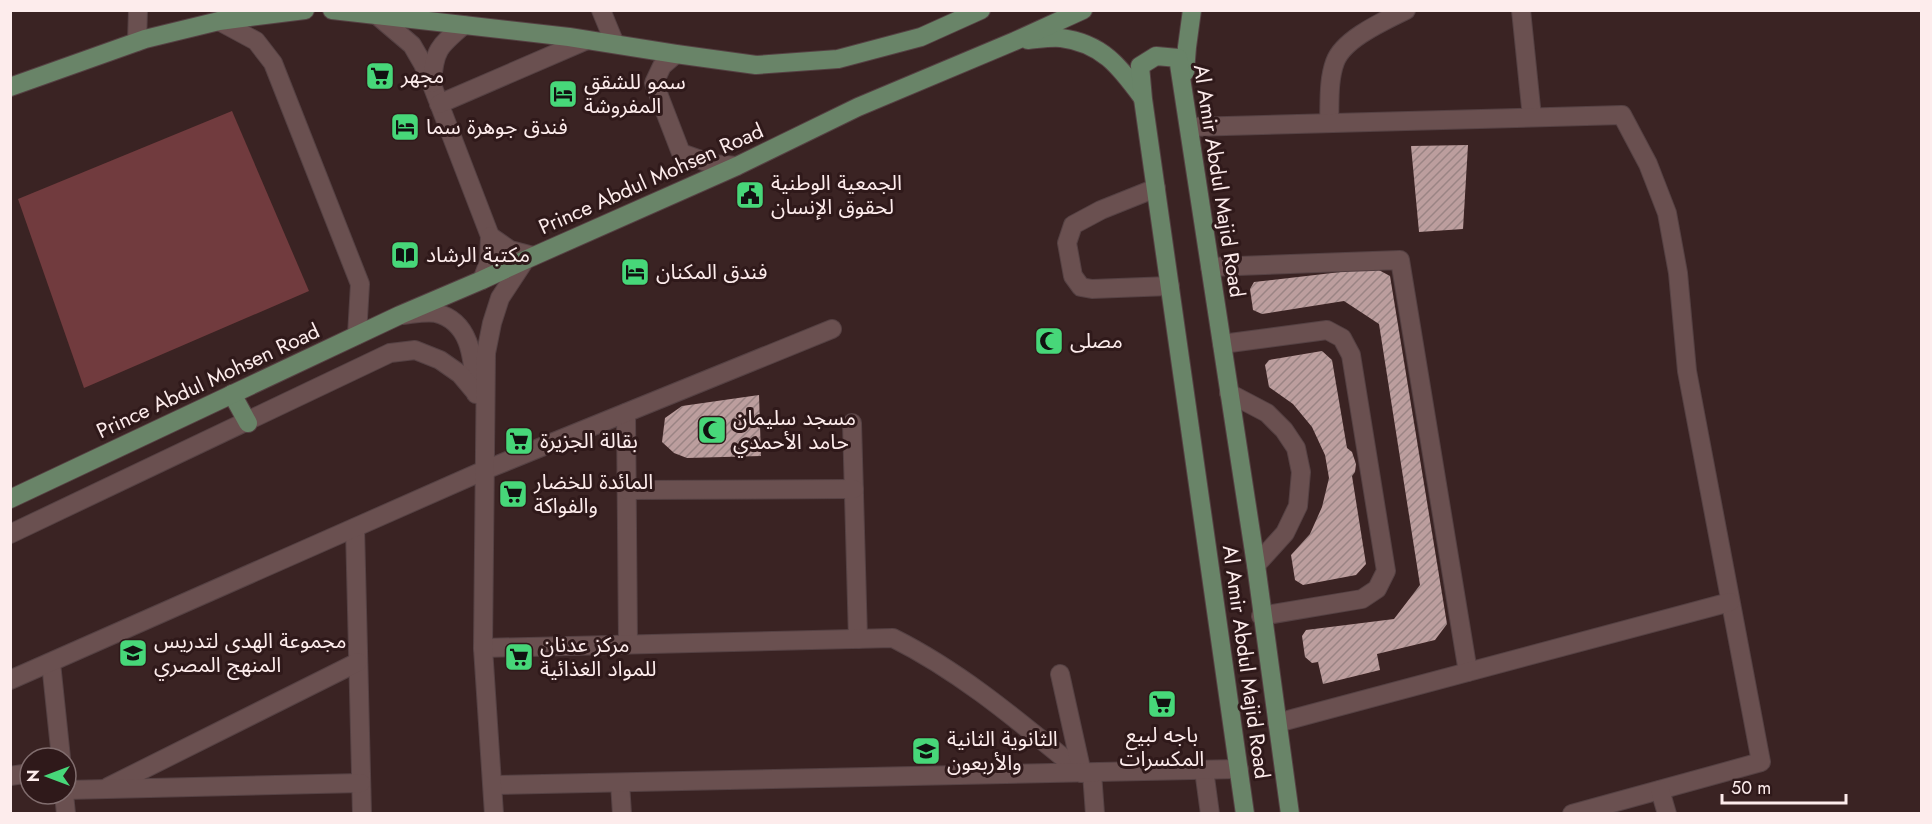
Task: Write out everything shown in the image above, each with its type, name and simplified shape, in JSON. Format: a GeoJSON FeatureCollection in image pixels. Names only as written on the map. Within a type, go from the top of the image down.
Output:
{"type":"FeatureCollection","features":[{"type":"Feature","properties":{"kind":"main road"},"geometry":{"type":"LineString","coordinates":[[10,87],[136,42],[219,21],[305,10]]}},
{"type":"Feature","properties":{"kind":"main road"},"geometry":{"type":"LineString","coordinates":[[333,10],[587,40],[756,64],[838,59],[921,37],[981,10]]}},
{"type":"Feature","properties":{"kind":"main road","name":"Prince Abdul Mohsen Road"},"geometry":{"type":"LineString","coordinates":[[10,499],[400,315],[737,166],[858,107],[1083,10]]}},
{"type":"Feature","properties":{"kind":"main road"},"geometry":{"type":"LineString","coordinates":[[1184,94],[1192,10]]}},
{"type":"Feature","properties":{"kind":"main road"},"geometry":{"type":"LineString","coordinates":[[1015,41],[1060,38],[1084,43],[1108,55],[1143,99]]}},
{"type":"Feature","properties":{"kind":"main road","name":"Al Amir Abdul Majid Road"},"geometry":{"type":"LineString","coordinates":[[1245,813],[1143,99],[1140,66],[1156,56],[1178,58],[1256,565],[1261,616],[1290,813]]}},
{"type":"Feature","properties":{"kind":"main road"},"geometry":{"type":"LineString","coordinates":[[232,394],[248,423]]}},
{"type":"Feature","properties":{"kind":"street"},"geometry":{"type":"LineString","coordinates":[[136,42],[138,10]]}},
{"type":"Feature","properties":{"kind":"street"},"geometry":{"type":"LineString","coordinates":[[601,10],[615,44]]}},
{"type":"Feature","properties":{"kind":"street"},"geometry":{"type":"LineString","coordinates":[[1329,123],[1330,85],[1335,60],[1352,40],[1406,10]]}},
{"type":"Feature","properties":{"kind":"street"},"geometry":{"type":"LineString","coordinates":[[1521,10],[1532,117]]}},
{"type":"Feature","properties":{"kind":"street"},"geometry":{"type":"LineString","coordinates":[[379,16],[412,45],[432,85],[490,236],[489,262],[482,280]]}},
{"type":"Feature","properties":{"kind":"street"},"geometry":{"type":"LineString","coordinates":[[219,21],[256,41],[273,63],[360,284],[357,335]]}},
{"type":"Feature","properties":{"kind":"street"},"geometry":{"type":"LineString","coordinates":[[432,85],[437,51],[464,25]]}},
{"type":"Feature","properties":{"kind":"street"},"geometry":{"type":"LineString","coordinates":[[439,104],[587,40]]}},
{"type":"Feature","properties":{"kind":"street"},"geometry":{"type":"LineString","coordinates":[[676,54],[662,66],[654,83],[681,153],[712,164],[737,166]]}},
{"type":"Feature","properties":{"kind":"street"},"geometry":{"type":"LineString","coordinates":[[1190,127],[1622,115],[1648,164],[1667,213],[1678,273],[1687,371],[1761,762],[1572,813]]}},
{"type":"Feature","properties":{"kind":"street"},"geometry":{"type":"LineString","coordinates":[[1156,188],[1073,225],[1067,243],[1073,276],[1081,287],[1092,289],[1170,286]]}},
{"type":"Feature","properties":{"kind":"street"},"geometry":{"type":"LineString","coordinates":[[490,236],[510,250],[529,258],[500,298],[486,353],[483,648],[494,813]]}},
{"type":"Feature","properties":{"kind":"street"},"geometry":{"type":"LineString","coordinates":[[1210,267],[1400,260],[1468,672]]}},
{"type":"Feature","properties":{"kind":"street"},"geometry":{"type":"LineString","coordinates":[[400,315],[434,313],[453,320],[466,335],[472,360],[486,471]]}},
{"type":"Feature","properties":{"kind":"street"},"geometry":{"type":"LineString","coordinates":[[10,680],[486,471],[832,329]]}},
{"type":"Feature","properties":{"kind":"street"},"geometry":{"type":"LineString","coordinates":[[1222,344],[1327,330],[1342,338],[1351,355],[1386,571],[1377,589],[1362,599],[1261,616]]}},
{"type":"Feature","properties":{"kind":"street"},"geometry":{"type":"LineString","coordinates":[[10,534],[248,423],[390,353],[415,350],[440,360],[460,374],[476,393]]}},
{"type":"Feature","properties":{"kind":"street"},"geometry":{"type":"LineString","coordinates":[[1229,393],[1267,413],[1284,430],[1296,448],[1301,472],[1298,506],[1285,533],[1256,565]]}},
{"type":"Feature","properties":{"kind":"street"},"geometry":{"type":"LineString","coordinates":[[626,413],[628,644]]}},
{"type":"Feature","properties":{"kind":"street"},"geometry":{"type":"LineString","coordinates":[[852,423],[858,639]]}},
{"type":"Feature","properties":{"kind":"street"},"geometry":{"type":"LineString","coordinates":[[627,490],[854,489]]}},
{"type":"Feature","properties":{"kind":"street"},"geometry":{"type":"LineString","coordinates":[[355,528],[362,813]]}},
{"type":"Feature","properties":{"kind":"street"},"geometry":{"type":"LineString","coordinates":[[1277,723],[1730,602]]}},
{"type":"Feature","properties":{"kind":"street"},"geometry":{"type":"LineString","coordinates":[[483,648],[893,638],[920,652],[998,705],[1087,773]]}},
{"type":"Feature","properties":{"kind":"street"},"geometry":{"type":"LineString","coordinates":[[104,789],[358,662]]}},
{"type":"Feature","properties":{"kind":"street"},"geometry":{"type":"LineString","coordinates":[[51,663],[60,746]]}},
{"type":"Feature","properties":{"kind":"street"},"geometry":{"type":"LineString","coordinates":[[1060,674],[1087,773],[1095,813]]}},
{"type":"Feature","properties":{"kind":"street"},"geometry":{"type":"LineString","coordinates":[[493,785],[1239,769]]}},
{"type":"Feature","properties":{"kind":"street"},"geometry":{"type":"LineString","coordinates":[[1203,770],[1210,813]]}},
{"type":"Feature","properties":{"kind":"street"},"geometry":{"type":"LineString","coordinates":[[78,791],[362,783]]}},
{"type":"Feature","properties":{"kind":"street"},"geometry":{"type":"LineString","coordinates":[[620,783],[622,813]]}},
{"type":"Feature","properties":{"kind":"street"},"geometry":{"type":"LineString","coordinates":[[1660,790],[1667,813]]}},
{"type":"Feature","properties":{"kind":"shaded area"},"geometry":{"type":"Polygon","coordinates":[[[232,111],[309,291],[84,388],[18,199],[232,111]]]}},
{"type":"Feature","properties":{"kind":"building"},"geometry":{"type":"Polygon","coordinates":[[[1468,145],[1463,229],[1419,232],[1411,146],[1468,145]]]}},
{"type":"Feature","properties":{"kind":"building"},"geometry":{"type":"Polygon","coordinates":[[[1375,268],[1390,276],[1447,624],[1435,640],[1377,654],[1380,670],[1323,684],[1318,662],[1312,663],[1305,657],[1302,636],[1306,630],[1394,619],[1420,585],[1379,324],[1344,301],[1262,314],[1253,310],[1250,289],[1254,282],[1375,268]]]}},
{"type":"Feature","properties":{"kind":"building"},"geometry":{"type":"Polygon","coordinates":[[[1322,351],[1332,360],[1347,448],[1352,452],[1356,464],[1352,476],[1366,564],[1356,575],[1303,585],[1295,580],[1291,555],[1310,534],[1322,507],[1329,478],[1325,455],[1312,427],[1293,404],[1269,387],[1265,365],[1269,360],[1322,351]]]}},
{"type":"Feature","properties":{"kind":"building","name":"مسجد سليمان حامد الأحمدي"},"geometry":{"type":"Polygon","coordinates":[[[759,395],[761,456],[687,458],[674,453],[662,442],[665,418],[682,406],[759,395]]]}},
{"type":"Feature","properties":{"kind":"place","name":"مجهر"},"geometry":{"type":"Point","coordinates":[380,76]}},
{"type":"Feature","properties":{"kind":"place","name":"سمو للشقق المفروشة"},"geometry":{"type":"Point","coordinates":[563,94]}},
{"type":"Feature","properties":{"kind":"place","name":"فندق جوهرة سما"},"geometry":{"type":"Point","coordinates":[405,127]}},
{"type":"Feature","properties":{"kind":"place","name":"الجمعية الوطنية لحقوق الإنسان"},"geometry":{"type":"Point","coordinates":[750,195]}},
{"type":"Feature","properties":{"kind":"place","name":"مكتبة الرشاد"},"geometry":{"type":"Point","coordinates":[405,255]}},
{"type":"Feature","properties":{"kind":"place","name":"فندق المكنان"},"geometry":{"type":"Point","coordinates":[635,272]}},
{"type":"Feature","properties":{"kind":"place","name":"مصلى"},"geometry":{"type":"Point","coordinates":[1049,341]}},
{"type":"Feature","properties":{"kind":"place","name":"مسجد سليمان حامد الأحمدي"},"geometry":{"type":"Point","coordinates":[712,430]}},
{"type":"Feature","properties":{"kind":"place","name":"بقالة الجزيرة"},"geometry":{"type":"Point","coordinates":[519,441]}},
{"type":"Feature","properties":{"kind":"place","name":"المائدة للخضار والفواكة"},"geometry":{"type":"Point","coordinates":[513,494]}},
{"type":"Feature","properties":{"kind":"place","name":"مجموعة الهدى لتدريس المنهج المصري"},"geometry":{"type":"Point","coordinates":[133,653]}},
{"type":"Feature","properties":{"kind":"place","name":"مركز عدنان للمواد الغذائية"},"geometry":{"type":"Point","coordinates":[519,657]}},
{"type":"Feature","properties":{"kind":"place","name":"باجه لبيع المكسرات"},"geometry":{"type":"Point","coordinates":[1162,704]}},
{"type":"Feature","properties":{"kind":"place","name":"الثانوية الثانية والأربعون"},"geometry":{"type":"Point","coordinates":[926,751]}}]}
